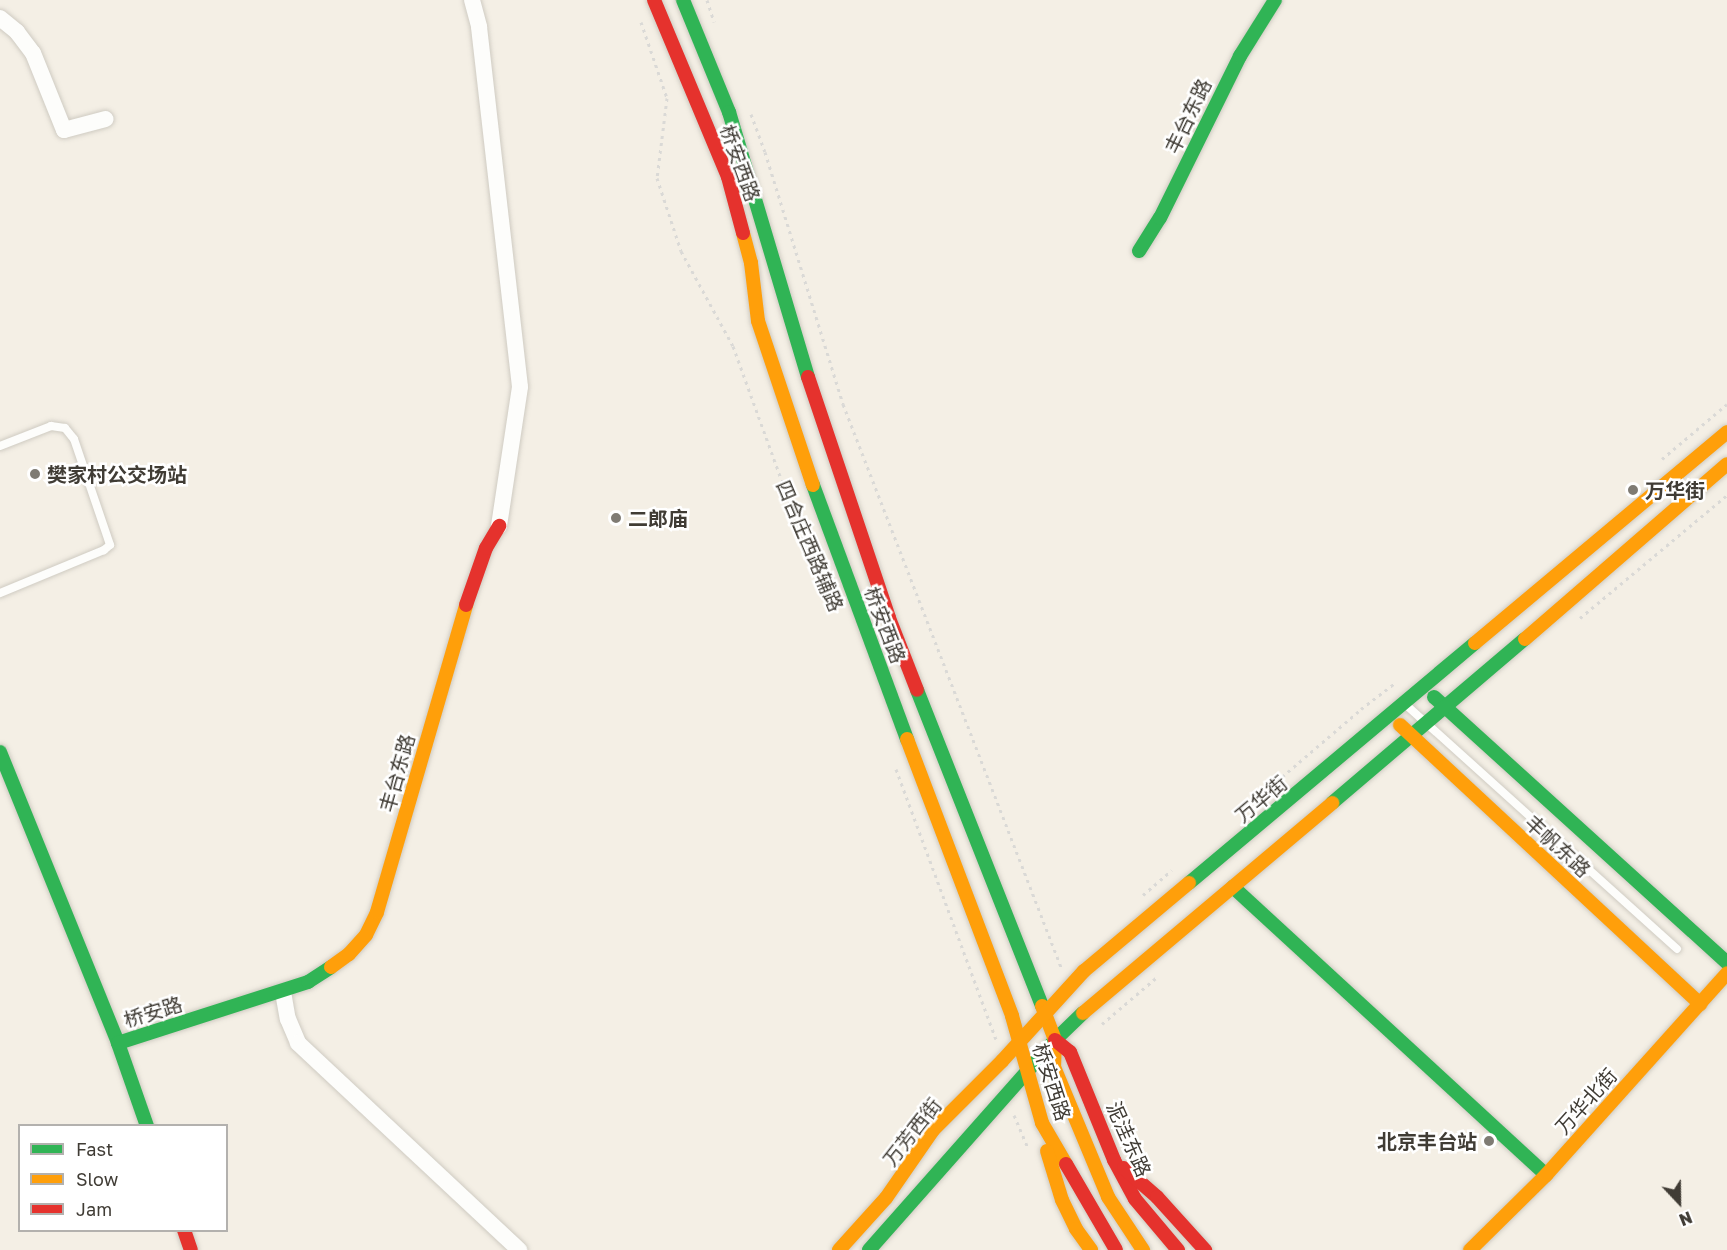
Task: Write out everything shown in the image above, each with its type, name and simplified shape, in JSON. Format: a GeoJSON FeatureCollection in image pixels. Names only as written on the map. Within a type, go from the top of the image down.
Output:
{"type":"FeatureCollection","features":[{"type":"Feature","properties":{"kind":"main road","name":"桥安西路"},"geometry":{"type":"LineString","coordinates":[[654,0],[728,177],[751,263],[759,321],[791,423],[861,618],[1012,1016],[1026,1074],[1042,1123],[1116,1250]]}},
{"type":"Feature","properties":{"kind":"main road","name":"桥安西路"},"geometry":{"type":"LineString","coordinates":[[682,0],[729,112],[819,413],[889,618],[1055,1040],[1054,1067],[1108,1197],[1143,1250]]}},
{"type":"Feature","properties":{"kind":"main road","name":"丰台东路"},"geometry":{"type":"LineString","coordinates":[[1139,251],[1160,218],[1240,57],[1275,0]]}},
{"type":"Feature","properties":{"kind":"main road","name":"万华街"},"geometry":{"type":"LineString","coordinates":[[1019,1040],[1084,970],[1425,688],[1727,432]]}},
{"type":"Feature","properties":{"kind":"main road"},"geometry":{"type":"LineString","coordinates":[[869,1250],[1055,1040],[1096,1001],[1446,707],[1727,464]]}},
{"type":"Feature","properties":{"kind":"main road","name":"丰台东路"},"geometry":{"type":"LineString","coordinates":[[283,992],[308,982],[349,954],[366,935],[377,912],[472,585],[486,548],[499,526]]}},
{"type":"Feature","properties":{"kind":"main road","name":"丰帆东路"},"geometry":{"type":"LineString","coordinates":[[1425,688],[1727,963]]}},
{"type":"Feature","properties":{"kind":"main road","name":"丰帆东路"},"geometry":{"type":"LineString","coordinates":[[1390,716],[1700,1004]]}},
{"type":"Feature","properties":{"kind":"main road"},"geometry":{"type":"LineString","coordinates":[[0,752],[118,1043]]}},
{"type":"Feature","properties":{"kind":"main road"},"geometry":{"type":"LineString","coordinates":[[1233,887],[1546,1175]]}},
{"type":"Feature","properties":{"kind":"main road","name":"万华北街"},"geometry":{"type":"LineString","coordinates":[[1470,1250],[1546,1175],[1727,974]]}},
{"type":"Feature","properties":{"kind":"main road","name":"桥安路"},"geometry":{"type":"LineString","coordinates":[[147,1124],[118,1043],[283,992]]}},
{"type":"Feature","properties":{"kind":"main road","name":"万芳西街"},"geometry":{"type":"LineString","coordinates":[[839,1250],[886,1198],[933,1130],[1002,1061],[1019,1040]]}},
{"type":"Feature","properties":{"kind":"main road","name":"泥洼东路"},"geometry":{"type":"LineString","coordinates":[[1055,1040],[1070,1052],[1114,1160],[1135,1199],[1178,1250]]}},
{"type":"Feature","properties":{"kind":"main road"},"geometry":{"type":"LineString","coordinates":[[1042,1123],[1062,1200],[1076,1229],[1091,1250]]}},
{"type":"Feature","properties":{"kind":"main road"},"geometry":{"type":"LineString","coordinates":[[1114,1160],[1157,1197],[1205,1250]]}},
{"type":"Feature","properties":{"kind":"main road"},"geometry":{"type":"LineString","coordinates":[[185,1232],[191,1250]]}},
{"type":"Feature","properties":{"kind":"street"},"geometry":{"type":"LineString","coordinates":[[472,0],[480,39],[520,387],[499,526]]}},
{"type":"Feature","properties":{"kind":"street"},"geometry":{"type":"LineString","coordinates":[[0,18],[16,32],[33,53],[63,130],[106,120]]}},
{"type":"Feature","properties":{"kind":"street"},"geometry":{"type":"LineString","coordinates":[[283,992],[288,1019],[298,1043],[519,1250]]}},
{"type":"Feature","properties":{"kind":"lane"},"geometry":{"type":"LineString","coordinates":[[0,446],[51,426],[65,428],[74,439],[110,545],[104,550],[0,593]]}},
{"type":"Feature","properties":{"kind":"lane"},"geometry":{"type":"LineString","coordinates":[[1405,703],[1677,950]]}},
{"type":"Feature","properties":{"kind":"path"},"geometry":{"type":"LineString","coordinates":[[707,0],[716,27]]}},
{"type":"Feature","properties":{"kind":"path","name":"四合庄西路辅路"},"geometry":{"type":"LineString","coordinates":[[639,17],[667,98],[657,178],[681,251],[733,346],[805,545],[831,590]]}},
{"type":"Feature","properties":{"kind":"path"},"geometry":{"type":"LineString","coordinates":[[749,109],[765,152],[843,404],[1062,968],[1058,977]]}},
{"type":"Feature","properties":{"kind":"path"},"geometry":{"type":"LineString","coordinates":[[895,766],[989,1017],[1002,1061]]}},
{"type":"Feature","properties":{"kind":"traffic: fast"},"geometry":{"type":"LineString","coordinates":[[683,0],[729,112],[808,377]]}},
{"type":"Feature","properties":{"kind":"traffic: fast"},"geometry":{"type":"LineString","coordinates":[[1139,251],[1160,218],[1240,56],[1275,0]]}},
{"type":"Feature","properties":{"kind":"traffic: fast"},"geometry":{"type":"LineString","coordinates":[[813,485],[907,739]]}},
{"type":"Feature","properties":{"kind":"traffic: fast"},"geometry":{"type":"LineString","coordinates":[[1332,803],[1525,639]]}},
{"type":"Feature","properties":{"kind":"traffic: fast"},"geometry":{"type":"LineString","coordinates":[[1189,883],[1475,643]]}},
{"type":"Feature","properties":{"kind":"traffic: fast"},"geometry":{"type":"LineString","coordinates":[[917,690],[1042,1006]]}},
{"type":"Feature","properties":{"kind":"traffic: fast"},"geometry":{"type":"LineString","coordinates":[[1434,697],[1727,963]]}},
{"type":"Feature","properties":{"kind":"traffic: fast"},"geometry":{"type":"LineString","coordinates":[[0,752],[118,1043]]}},
{"type":"Feature","properties":{"kind":"traffic: fast"},"geometry":{"type":"LineString","coordinates":[[1233,887],[1546,1175]]}},
{"type":"Feature","properties":{"kind":"traffic: fast"},"geometry":{"type":"LineString","coordinates":[[146,1124],[118,1043],[308,982],[331,967]]}},
{"type":"Feature","properties":{"kind":"traffic: fast"},"geometry":{"type":"LineString","coordinates":[[869,1250],[1055,1040],[1083,1013]]}},
{"type":"Feature","properties":{"kind":"traffic: slow"},"geometry":{"type":"LineString","coordinates":[[743,233],[751,263],[758,321],[813,485]]}},
{"type":"Feature","properties":{"kind":"traffic: slow"},"geometry":{"type":"LineString","coordinates":[[1475,643],[1727,432]]}},
{"type":"Feature","properties":{"kind":"traffic: slow"},"geometry":{"type":"LineString","coordinates":[[1525,639],[1727,464]]}},
{"type":"Feature","properties":{"kind":"traffic: slow"},"geometry":{"type":"LineString","coordinates":[[331,967],[349,954],[366,935],[377,912],[466,605]]}},
{"type":"Feature","properties":{"kind":"traffic: slow"},"geometry":{"type":"LineString","coordinates":[[1400,725],[1700,1004]]}},
{"type":"Feature","properties":{"kind":"traffic: slow"},"geometry":{"type":"LineString","coordinates":[[907,739],[1012,1016],[1042,1123],[1066,1164]]}},
{"type":"Feature","properties":{"kind":"traffic: slow"},"geometry":{"type":"LineString","coordinates":[[1083,1013],[1332,803]]}},
{"type":"Feature","properties":{"kind":"traffic: slow"},"geometry":{"type":"LineString","coordinates":[[839,1250],[886,1198],[933,1130],[1002,1061],[1084,971],[1189,883]]}},
{"type":"Feature","properties":{"kind":"traffic: slow"},"geometry":{"type":"LineString","coordinates":[[1470,1250],[1546,1175],[1727,973]]}},
{"type":"Feature","properties":{"kind":"traffic: slow"},"geometry":{"type":"LineString","coordinates":[[1042,1006],[1055,1040],[1054,1067],[1108,1197],[1143,1250]]}},
{"type":"Feature","properties":{"kind":"traffic: slow"},"geometry":{"type":"LineString","coordinates":[[1047,1151],[1062,1200],[1076,1229],[1091,1250]]}},
{"type":"Feature","properties":{"kind":"traffic: jam"},"geometry":{"type":"LineString","coordinates":[[654,0],[728,177],[743,233]]}},
{"type":"Feature","properties":{"kind":"traffic: jam"},"geometry":{"type":"LineString","coordinates":[[808,377],[889,618],[917,690]]}},
{"type":"Feature","properties":{"kind":"traffic: jam"},"geometry":{"type":"LineString","coordinates":[[466,605],[486,548],[499,526]]}},
{"type":"Feature","properties":{"kind":"traffic: jam"},"geometry":{"type":"LineString","coordinates":[[1055,1040],[1070,1052],[1114,1160],[1135,1199],[1178,1250]]}},
{"type":"Feature","properties":{"kind":"traffic: jam"},"geometry":{"type":"LineString","coordinates":[[1066,1164],[1116,1250]]}},
{"type":"Feature","properties":{"kind":"traffic: jam"},"geometry":{"type":"LineString","coordinates":[[1124,1168],[1157,1197],[1205,1250]]}},
{"type":"Feature","properties":{"kind":"traffic: jam"},"geometry":{"type":"LineString","coordinates":[[185,1232],[191,1250]]}},
{"type":"Feature","properties":{"kind":"place","name":"樊家村公交场站"},"geometry":{"type":"Point","coordinates":[35,474]}},
{"type":"Feature","properties":{"kind":"place","name":"万华街"},"geometry":{"type":"Point","coordinates":[1633,490]}},
{"type":"Feature","properties":{"kind":"place","name":"二郎庙"},"geometry":{"type":"Point","coordinates":[616,518]}},
{"type":"Feature","properties":{"kind":"place","name":"北京丰台站"},"geometry":{"type":"Point","coordinates":[1489,1141]}}]}
